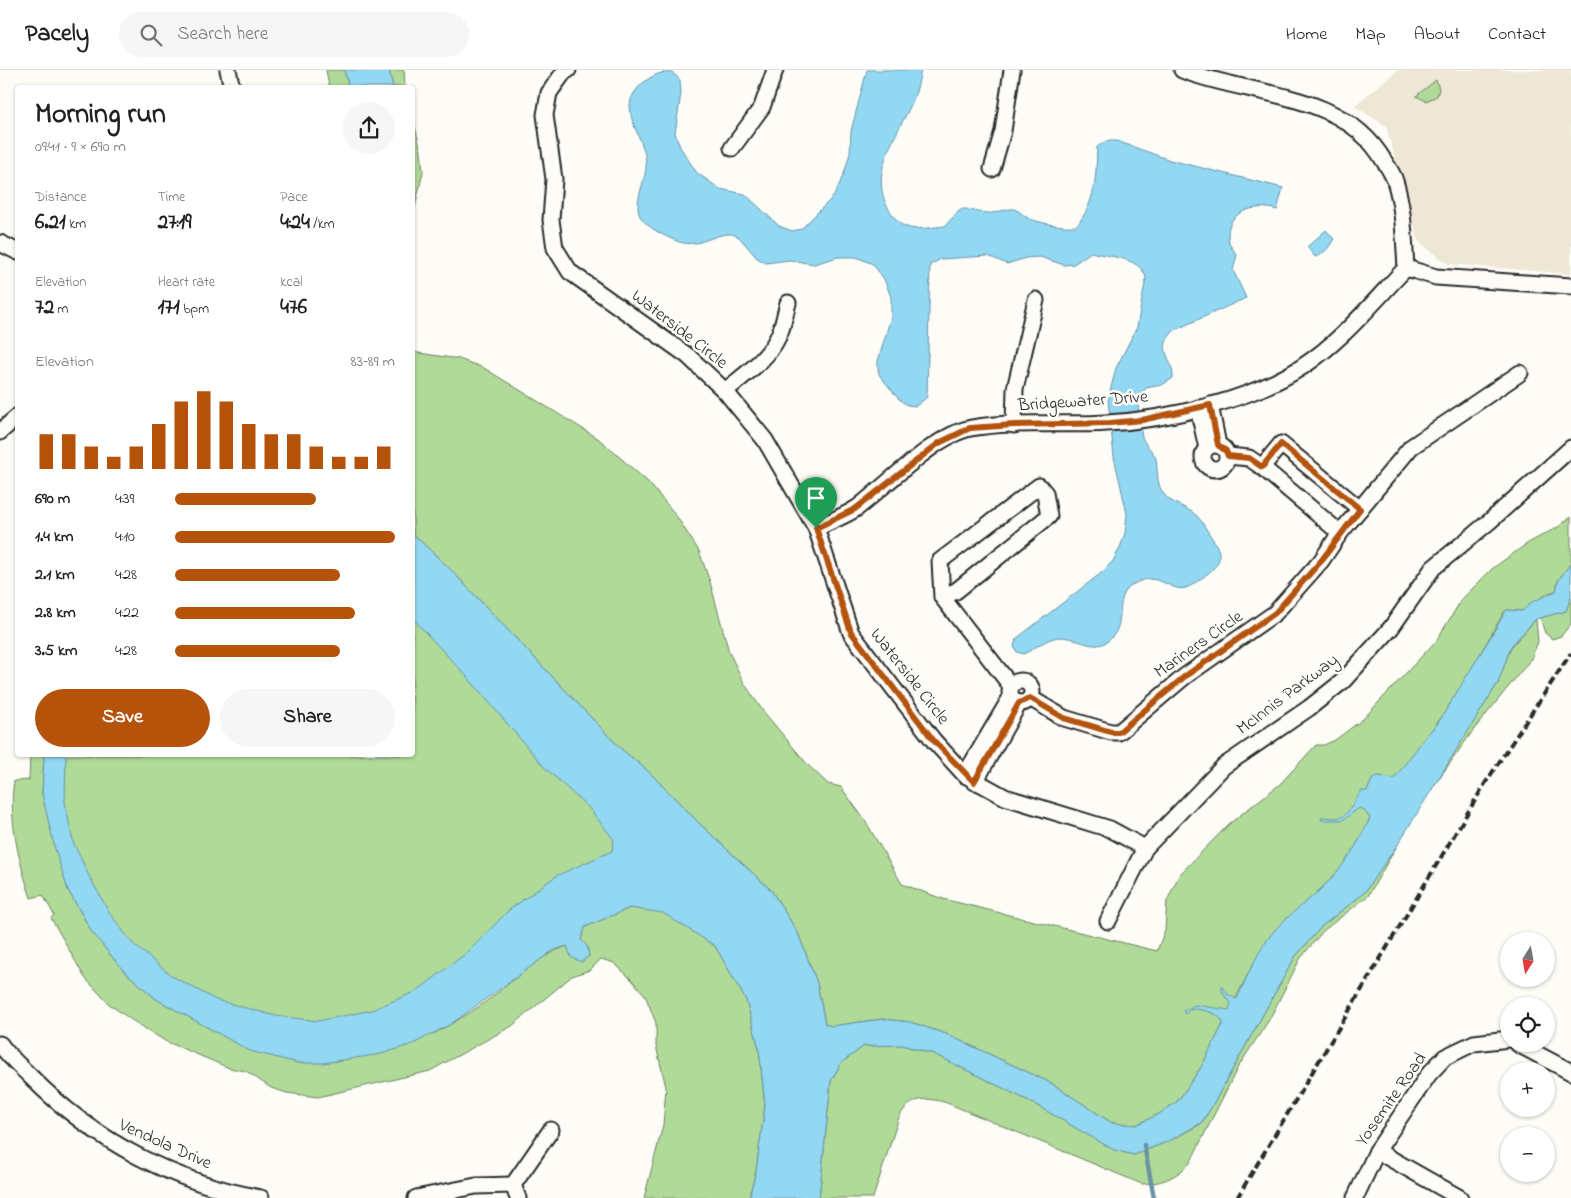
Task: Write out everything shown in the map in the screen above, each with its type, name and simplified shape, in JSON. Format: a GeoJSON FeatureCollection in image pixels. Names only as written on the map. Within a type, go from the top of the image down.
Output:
{"type":"FeatureCollection","features":[{"type":"Feature","properties":{"kind":"street"},"geometry":{"type":"LineString","coordinates":[[228,70],[231,85]]}},
{"type":"Feature","properties":{"kind":"street","name":"Waterside Circle"},"geometry":{"type":"LineString","coordinates":[[568,70],[564,72],[549,93],[545,115],[554,179],[551,220],[555,248],[570,272],[688,356],[725,391],[765,440],[816,528],[851,632],[934,741],[970,778],[1004,797],[1110,829],[1145,848]]}},
{"type":"Feature","properties":{"kind":"street"},"geometry":{"type":"LineString","coordinates":[[732,148],[762,106],[775,70]]}},
{"type":"Feature","properties":{"kind":"street"},"geometry":{"type":"LineString","coordinates":[[992,168],[1003,131],[1012,70]]}},
{"type":"Feature","properties":{"kind":"street"},"geometry":{"type":"LineString","coordinates":[[1182,70],[1330,111],[1356,127],[1377,148],[1395,179],[1402,212],[1406,268],[1436,278],[1571,286]]}},
{"type":"Feature","properties":{"kind":"street"},"geometry":{"type":"LineString","coordinates":[[1,246],[15,251]]}},
{"type":"Feature","properties":{"kind":"street","name":"Bridgewater Drive"},"geometry":{"type":"LineString","coordinates":[[816,528],[855,509],[939,443],[970,428],[1110,423],[1142,420],[1204,407],[1252,393],[1302,367],[1343,334],[1406,268]]}},
{"type":"Feature","properties":{"kind":"street"},"geometry":{"type":"LineString","coordinates":[[1014,425],[1015,389],[1036,300]]}},
{"type":"Feature","properties":{"kind":"street"},"geometry":{"type":"LineString","coordinates":[[725,391],[755,367],[768,352],[778,337],[788,303]]}},
{"type":"Feature","properties":{"kind":"street","name":"Mariners Circle"},"geometry":{"type":"LineString","coordinates":[[942,597],[1018,696],[1064,718],[1111,732],[1119,732],[1184,677],[1275,613],[1321,561],[1340,533],[1410,447],[1520,373]]}},
{"type":"Feature","properties":{"kind":"street"},"geometry":{"type":"LineString","coordinates":[[1204,407],[1218,450],[1249,458],[1340,533]]}},
{"type":"Feature","properties":{"kind":"street"},"geometry":{"type":"LineString","coordinates":[[0,432],[15,419]]}},
{"type":"Feature","properties":{"kind":"street"},"geometry":{"type":"LineString","coordinates":[[1262,467],[1281,444],[1360,509]]}},
{"type":"Feature","properties":{"kind":"street","name":"McInnis Parkway"},"geometry":{"type":"LineString","coordinates":[[1108,921],[1145,848],[1224,766],[1310,708],[1343,682],[1391,628],[1433,568],[1490,521],[1571,448]]}},
{"type":"Feature","properties":{"kind":"street"},"geometry":{"type":"LineString","coordinates":[[1039,486],[1045,493],[1049,516],[956,591],[942,597],[940,561],[1039,486]]}},
{"type":"Feature","properties":{"kind":"street"},"geometry":{"type":"LineString","coordinates":[[970,778],[1018,696]]}},
{"type":"Feature","properties":{"kind":"street","name":"Yosemite Road"},"geometry":{"type":"LineString","coordinates":[[1355,1198],[1377,1151],[1429,1074],[1445,1057],[1474,1043],[1500,1040]]}},
{"type":"Feature","properties":{"kind":"street","name":"Vendola Drive"},"geometry":{"type":"LineString","coordinates":[[0,1044],[56,1103],[104,1137],[149,1162],[199,1183],[261,1198]]}},
{"type":"Feature","properties":{"kind":"street"},"geometry":{"type":"LineString","coordinates":[[1533,1052],[1571,1072]]}},
{"type":"Feature","properties":{"kind":"street"},"geometry":{"type":"LineString","coordinates":[[416,1198],[476,1186],[515,1192],[552,1130]]}},
{"type":"Feature","properties":{"kind":"street"},"geometry":{"type":"LineString","coordinates":[[1377,1151],[1460,1198]]}},
{"type":"Feature","properties":{"kind":"shaded area"},"geometry":{"type":"Polygon","coordinates":[[[1398,70],[1571,70],[1571,274],[1448,264],[1419,242],[1386,126],[1354,106],[1398,70]]]}},
{"type":"Feature","properties":{"kind":"green space"},"geometry":{"type":"Polygon","coordinates":[[[326,70],[344,70],[348,85],[329,85],[326,70]]]}},
{"type":"Feature","properties":{"kind":"green space"},"geometry":{"type":"Polygon","coordinates":[[[389,70],[404,70],[405,85],[393,85],[389,70]]]}},
{"type":"Feature","properties":{"kind":"green space"},"geometry":{"type":"Polygon","coordinates":[[[1436,80],[1439,89],[1437,96],[1426,101],[1416,96],[1436,80]]]}},
{"type":"Feature","properties":{"kind":"green space"},"geometry":{"type":"Polygon","coordinates":[[[415,127],[421,151],[423,172],[415,207],[415,127]]]}},
{"type":"Feature","properties":{"kind":"green space"},"geometry":{"type":"Polygon","coordinates":[[[415,352],[459,359],[484,368],[599,439],[648,482],[675,514],[699,551],[710,582],[729,652],[744,683],[763,711],[808,765],[828,784],[841,787],[866,822],[902,884],[943,899],[1157,951],[1165,930],[1167,901],[1179,875],[1229,824],[1280,784],[1316,745],[1324,745],[1335,740],[1363,719],[1436,641],[1462,599],[1493,568],[1528,543],[1558,527],[1571,517],[1571,563],[1558,581],[1556,591],[1548,593],[1522,611],[1507,610],[1504,612],[1453,702],[1394,780],[1379,776],[1373,778],[1367,791],[1363,809],[1370,818],[1347,861],[1325,885],[1274,932],[1251,968],[1202,1066],[1178,1101],[1159,1114],[1136,1125],[1112,1123],[1051,1083],[946,1034],[910,1022],[883,1019],[831,1026],[825,1024],[817,983],[798,933],[771,890],[700,824],[647,770],[620,748],[450,569],[415,536],[415,352]]]}},
{"type":"Feature","properties":{"kind":"green space"},"geometry":{"type":"Polygon","coordinates":[[[415,582],[649,872],[431,1035],[478,1007],[528,968],[556,950],[567,946],[581,962],[589,956],[587,946],[581,940],[581,934],[585,927],[630,908],[663,912],[715,946],[746,1000],[759,1048],[765,1106],[756,1171],[749,1198],[644,1198],[663,1125],[666,1087],[656,1046],[656,1023],[645,995],[614,963],[601,959],[590,970],[572,976],[512,1026],[430,1071],[318,1097],[287,1093],[271,1088],[246,1071],[229,1068],[165,1041],[109,1004],[85,978],[51,918],[54,915],[43,895],[31,898],[22,870],[12,810],[13,795],[14,781],[29,780],[30,757],[44,757],[42,794],[68,890],[92,932],[122,969],[156,999],[250,1050],[298,1063],[342,1061],[267,1052],[117,951],[49,817],[62,757],[415,757],[415,582]]]}},
{"type":"Feature","properties":{"kind":"green space"},"geometry":{"type":"Polygon","coordinates":[[[1571,597],[1571,624],[1561,636],[1552,639],[1545,633],[1540,618],[1566,611],[1571,597]]]}},
{"type":"Feature","properties":{"kind":"green space"},"geometry":{"type":"Polygon","coordinates":[[[1536,619],[1538,642],[1531,659],[1472,732],[1433,787],[1498,683],[1511,647],[1536,619]]]}},
{"type":"Feature","properties":{"kind":"green space"},"geometry":{"type":"Polygon","coordinates":[[[1398,844],[1368,896],[1323,931],[1300,959],[1269,1020],[1238,1067],[1190,1163],[1174,1176],[1162,1181],[1142,1184],[947,1103],[926,1099],[909,1105],[899,1117],[873,1198],[819,1198],[831,1081],[841,1063],[864,1046],[902,1045],[934,1054],[1029,1101],[1115,1150],[1134,1155],[1169,1141],[1201,1124],[1295,957],[1321,927],[1364,893],[1398,844]]]}},
{"type":"Feature","properties":{"kind":"water"},"geometry":{"type":"Polygon","coordinates":[[[344,70],[389,70],[393,85],[348,85],[344,70]]]}},
{"type":"Feature","properties":{"kind":"water"},"geometry":{"type":"Polygon","coordinates":[[[867,70],[921,70],[914,97],[892,142],[882,170],[881,185],[884,199],[896,219],[902,225],[910,228],[945,226],[957,213],[964,209],[990,213],[1014,209],[1036,221],[1059,226],[1076,226],[1088,208],[1094,189],[1097,147],[1106,141],[1117,141],[1170,160],[1283,188],[1277,210],[1260,208],[1242,212],[1236,216],[1228,231],[1229,242],[1237,255],[1233,270],[1246,298],[1175,330],[1169,337],[1165,348],[1173,371],[1173,378],[1162,385],[1146,388],[1138,399],[1142,437],[1156,459],[1158,481],[1163,493],[1170,500],[1193,513],[1201,520],[1218,548],[1219,558],[1209,573],[1186,588],[1176,588],[1161,581],[1149,579],[1133,585],[1126,591],[1123,598],[1117,629],[1107,642],[1101,645],[1088,644],[1060,637],[1050,639],[1023,654],[1017,652],[1014,647],[1016,639],[1100,574],[1113,561],[1125,533],[1127,514],[1114,457],[1108,399],[1116,368],[1137,327],[1146,278],[1138,266],[1123,259],[1091,252],[1074,264],[1064,265],[1040,257],[1026,258],[1007,264],[988,256],[941,259],[930,265],[927,397],[916,406],[907,405],[900,400],[880,376],[878,370],[878,361],[891,317],[891,297],[884,279],[873,264],[856,257],[838,257],[814,264],[789,260],[766,263],[757,258],[739,237],[732,234],[724,234],[697,243],[683,243],[655,230],[642,220],[640,216],[638,204],[646,164],[644,149],[632,121],[630,106],[634,93],[651,77],[665,72],[672,72],[680,80],[681,93],[675,133],[680,147],[697,173],[720,189],[745,194],[779,226],[792,231],[801,229],[834,196],[844,174],[850,153],[851,131],[867,70]]]}},
{"type":"Feature","properties":{"kind":"water"},"geometry":{"type":"Polygon","coordinates":[[[1326,230],[1334,239],[1326,250],[1315,257],[1307,247],[1326,230]]]}},
{"type":"Feature","properties":{"kind":"water"},"geometry":{"type":"Polygon","coordinates":[[[415,536],[450,569],[620,748],[647,770],[700,824],[771,890],[798,933],[817,983],[825,1024],[831,1026],[883,1019],[910,1022],[946,1034],[1051,1083],[1112,1123],[1136,1125],[1159,1114],[1178,1101],[1202,1066],[1223,1024],[1219,1017],[1210,1012],[1191,1009],[1185,1014],[1183,1011],[1195,1005],[1229,1010],[1231,1003],[1221,988],[1223,987],[1228,995],[1237,999],[1253,964],[1268,938],[1339,870],[1356,845],[1370,818],[1363,809],[1359,808],[1343,820],[1321,820],[1322,817],[1337,818],[1344,816],[1361,791],[1367,791],[1373,778],[1379,776],[1394,779],[1438,723],[1506,610],[1522,611],[1532,602],[1556,591],[1558,581],[1571,563],[1571,597],[1566,611],[1536,619],[1511,646],[1498,683],[1398,844],[1364,893],[1321,927],[1295,957],[1201,1123],[1169,1141],[1134,1155],[1114,1150],[1029,1101],[934,1054],[902,1045],[864,1046],[841,1063],[831,1081],[819,1198],[749,1198],[756,1171],[765,1106],[759,1048],[746,1000],[715,946],[663,913],[630,908],[585,927],[581,940],[587,946],[589,956],[581,962],[571,957],[567,946],[554,950],[451,1024],[413,1044],[381,1054],[323,1063],[298,1063],[250,1051],[156,999],[122,969],[92,932],[68,890],[55,849],[42,794],[44,757],[66,757],[65,802],[73,842],[109,912],[132,943],[172,976],[216,1000],[276,1016],[318,1021],[372,1010],[417,991],[469,951],[509,910],[556,876],[612,851],[614,840],[589,808],[545,768],[470,680],[415,621],[415,536]]]}},
{"type":"Feature","properties":{"kind":"waterway"},"geometry":{"type":"LineString","coordinates":[[1144,1145],[1154,1198]]}},
{"type":"Feature","properties":{"kind":"railway"},"geometry":{"type":"LineString","coordinates":[[1237,1198],[1486,782],[1571,653]]}},
{"type":"Feature","properties":{"kind":"route"},"geometry":{"type":"LineString","coordinates":[[1210,405],[1218,445],[1223,447],[1228,456],[1249,458],[1262,467],[1281,444],[1360,509],[1340,533],[1321,561],[1275,613],[1184,677],[1119,732],[1111,732],[1064,718],[1030,698],[1024,703],[1019,703],[974,782],[965,775],[934,741],[851,632],[844,618],[830,567],[816,528],[855,509],[939,443],[970,428],[1014,425],[1059,426],[1142,420],[1210,405]]}}]}
